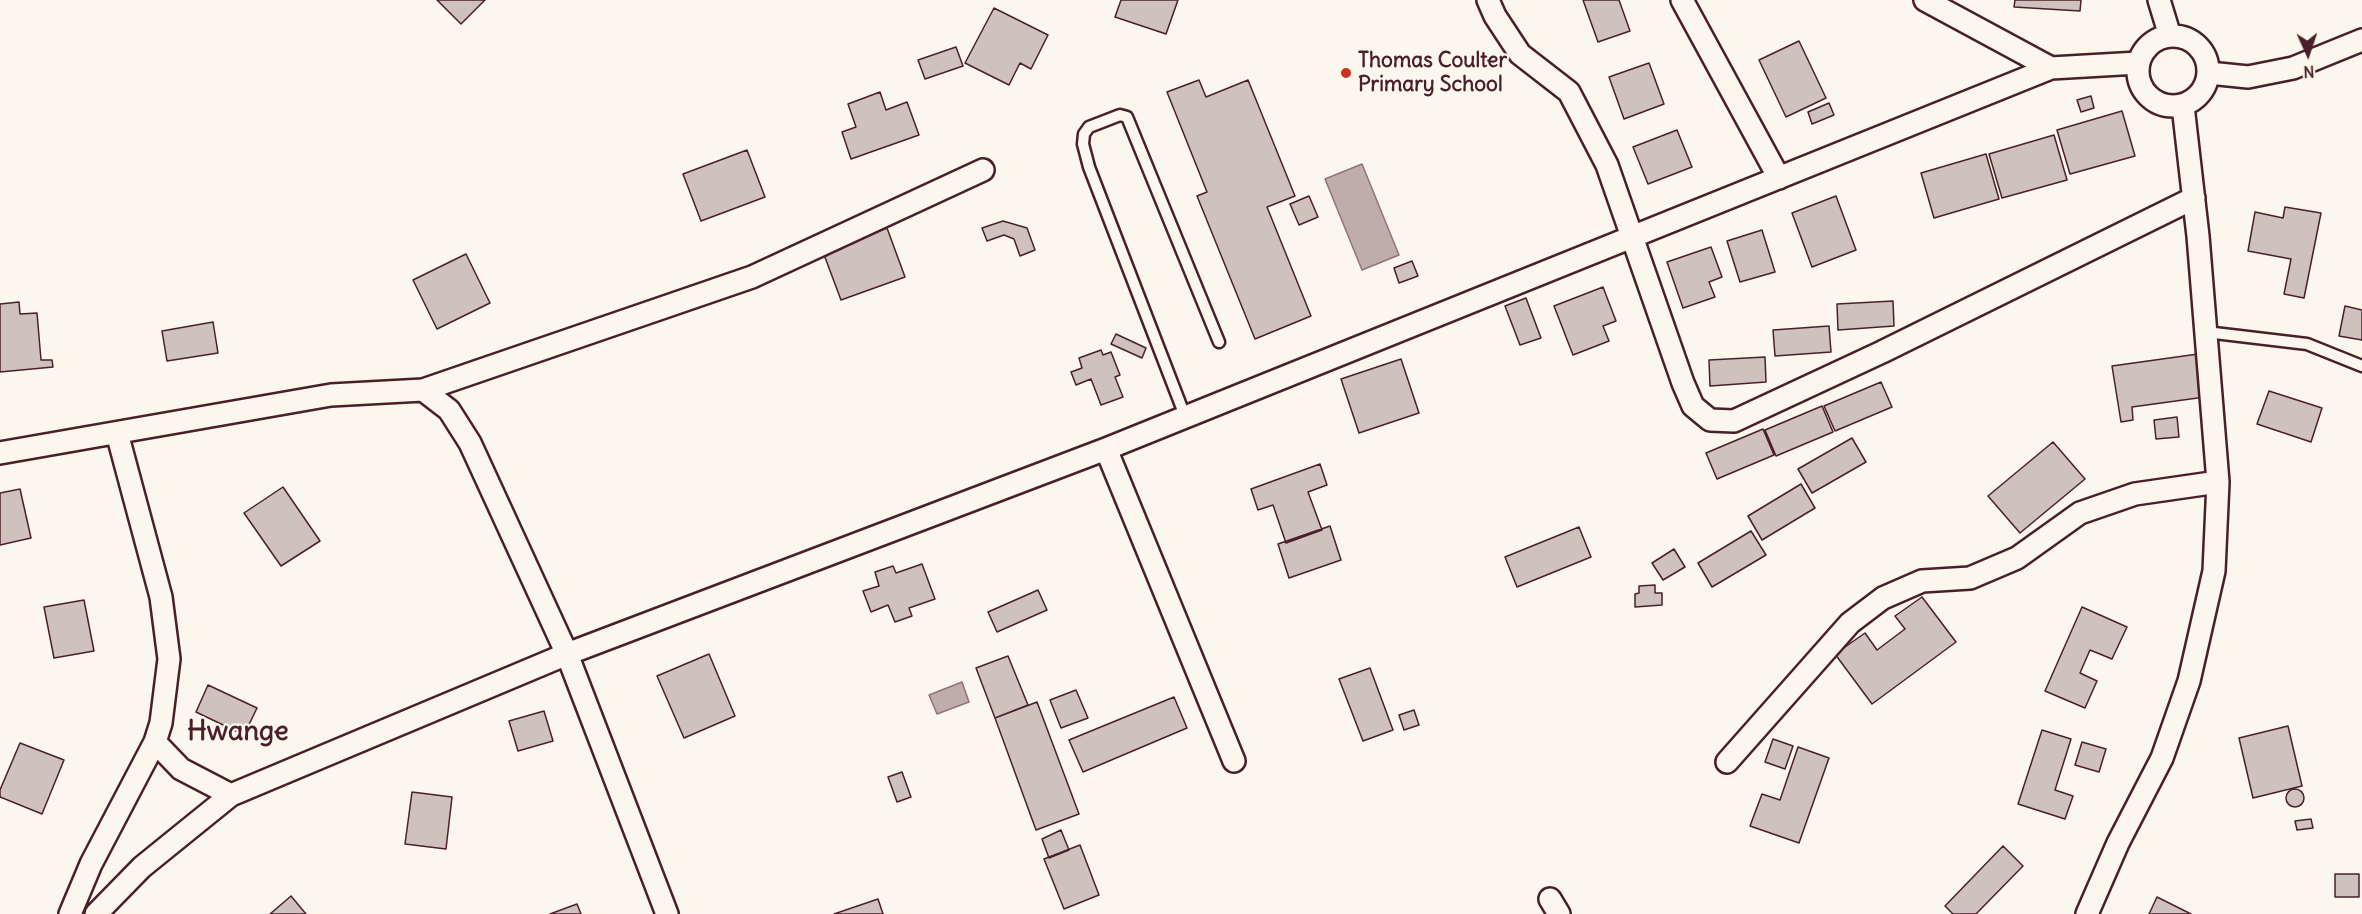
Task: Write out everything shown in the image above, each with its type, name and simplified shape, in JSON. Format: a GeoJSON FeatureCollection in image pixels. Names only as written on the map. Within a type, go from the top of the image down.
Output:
{"type":"FeatureCollection","features":[{"type":"Feature","properties":{"kind":"street"},"geometry":{"type":"LineString","coordinates":[[1488,0],[1520,54],[1569,92],[1607,165],[1694,406],[1710,420],[1734,421],[1882,352],[2194,198]]}},
{"type":"Feature","properties":{"kind":"street"},"geometry":{"type":"LineString","coordinates":[[1682,0],[1779,178]]}},
{"type":"Feature","properties":{"kind":"street"},"geometry":{"type":"LineString","coordinates":[[1925,0],[2051,68]]}},
{"type":"Feature","properties":{"kind":"street"},"geometry":{"type":"LineString","coordinates":[[2159,0],[2170,36]]}},
{"type":"Feature","properties":{"kind":"street"},"geometry":{"type":"LineString","coordinates":[[2170,36],[2185,38],[2198,46],[2206,58],[2209,74],[2201,94],[2182,105],[2164,105],[2148,97],[2140,87],[2137,75],[2138,63],[2150,44],[2170,36]]}},
{"type":"Feature","properties":{"kind":"street"},"geometry":{"type":"LineString","coordinates":[[2209,74],[2248,77],[2293,68],[2362,40]]}},
{"type":"Feature","properties":{"kind":"street"},"geometry":{"type":"LineString","coordinates":[[96,914],[142,867],[231,795],[567,654],[1106,449],[2051,68],[2138,63]]}},
{"type":"Feature","properties":{"kind":"street"},"geometry":{"type":"LineString","coordinates":[[2087,914],[2118,843],[2162,758],[2189,681],[2214,571],[2218,482],[2194,198],[2182,105]]}},
{"type":"Feature","properties":{"kind":"street"},"geometry":{"type":"LineString","coordinates":[[0,453],[332,395],[423,390],[752,277],[983,170]]}},
{"type":"Feature","properties":{"kind":"street"},"geometry":{"type":"LineString","coordinates":[[423,390],[449,410],[470,443],[567,654],[667,914]]}},
{"type":"Feature","properties":{"kind":"street"},"geometry":{"type":"LineString","coordinates":[[70,914],[91,864],[155,742],[161,723],[169,659],[161,597],[117,433]]}},
{"type":"Feature","properties":{"kind":"street"},"geometry":{"type":"LineString","coordinates":[[1106,449],[1234,761]]}},
{"type":"Feature","properties":{"kind":"street"},"geometry":{"type":"LineString","coordinates":[[1727,762],[1850,623],[1883,598],[1922,581],[1970,578],[2017,558],[2080,513],[2134,494],[2218,482]]}},
{"type":"Feature","properties":{"kind":"street"},"geometry":{"type":"LineString","coordinates":[[155,742],[182,769],[231,795]]}},
{"type":"Feature","properties":{"kind":"lane"},"geometry":{"type":"LineString","coordinates":[[1185,417],[1089,167],[1083,144],[1084,134],[1089,127],[1120,115],[1127,117],[1219,342]]}},
{"type":"Feature","properties":{"kind":"lane"},"geometry":{"type":"LineString","coordinates":[[2206,332],[2307,344],[2362,366]]}},
{"type":"Feature","properties":{"kind":"shaded area"},"geometry":{"type":"Polygon","coordinates":[[[1362,164],[1399,255],[1362,270],[1325,179],[1362,164]]]}},
{"type":"Feature","properties":{"kind":"shaded area"},"geometry":{"type":"Polygon","coordinates":[[[962,682],[969,702],[937,714],[929,695],[962,682]]]}},
{"type":"Feature","properties":{"kind":"building"},"geometry":{"type":"Polygon","coordinates":[[[437,0],[485,0],[461,24],[437,0]]]}},
{"type":"Feature","properties":{"kind":"building"},"geometry":{"type":"Polygon","coordinates":[[[1121,0],[1178,0],[1166,34],[1115,17],[1121,0]]]}},
{"type":"Feature","properties":{"kind":"building"},"geometry":{"type":"Polygon","coordinates":[[[1583,0],[1619,0],[1630,31],[1598,42],[1583,0]]]}},
{"type":"Feature","properties":{"kind":"building"},"geometry":{"type":"Polygon","coordinates":[[[2015,0],[2081,0],[2080,11],[2014,7],[2015,0]]]}},
{"type":"Feature","properties":{"kind":"building"},"geometry":{"type":"Polygon","coordinates":[[[994,8],[1048,35],[1031,69],[1020,63],[1009,85],[965,63],[994,8]]]}},
{"type":"Feature","properties":{"kind":"building"},"geometry":{"type":"Polygon","coordinates":[[[1799,41],[1826,98],[1786,117],[1759,60],[1799,41]]]}},
{"type":"Feature","properties":{"kind":"building"},"geometry":{"type":"Polygon","coordinates":[[[956,47],[963,66],[925,79],[918,60],[956,47]]]}},
{"type":"Feature","properties":{"kind":"building"},"geometry":{"type":"Polygon","coordinates":[[[1649,63],[1664,104],[1624,119],[1609,77],[1649,63]]]}},
{"type":"Feature","properties":{"kind":"building"},"geometry":{"type":"Polygon","coordinates":[[[1199,80],[1206,97],[1248,80],[1295,196],[1267,207],[1311,316],[1255,339],[1197,196],[1207,192],[1167,92],[1199,80]]]}},
{"type":"Feature","properties":{"kind":"building"},"geometry":{"type":"Polygon","coordinates":[[[880,92],[886,110],[907,102],[919,135],[851,159],[842,132],[856,127],[848,104],[880,92]]]}},
{"type":"Feature","properties":{"kind":"building"},"geometry":{"type":"Polygon","coordinates":[[[2091,96],[2094,108],[2081,112],[2077,100],[2091,96]]]}},
{"type":"Feature","properties":{"kind":"building"},"geometry":{"type":"Polygon","coordinates":[[[1829,103],[1834,115],[1812,124],[1808,112],[1829,103]]]}},
{"type":"Feature","properties":{"kind":"building"},"geometry":{"type":"Polygon","coordinates":[[[2122,111],[2135,156],[2070,174],[2057,130],[2122,111]]]}},
{"type":"Feature","properties":{"kind":"building"},"geometry":{"type":"Polygon","coordinates":[[[1677,130],[1692,167],[1648,184],[1633,147],[1677,130]]]}},
{"type":"Feature","properties":{"kind":"building"},"geometry":{"type":"Polygon","coordinates":[[[2054,135],[2067,180],[2002,198],[1989,154],[2054,135]]]}},
{"type":"Feature","properties":{"kind":"building"},"geometry":{"type":"Polygon","coordinates":[[[747,150],[765,197],[701,221],[683,174],[747,150]]]}},
{"type":"Feature","properties":{"kind":"building"},"geometry":{"type":"Polygon","coordinates":[[[1986,154],[1999,199],[1934,218],[1921,173],[1986,154]]]}},
{"type":"Feature","properties":{"kind":"building"},"geometry":{"type":"Polygon","coordinates":[[[1309,196],[1318,217],[1299,225],[1290,204],[1309,196]]]}},
{"type":"Feature","properties":{"kind":"building"},"geometry":{"type":"Polygon","coordinates":[[[1836,196],[1856,250],[1812,267],[1792,213],[1836,196]]]}},
{"type":"Feature","properties":{"kind":"building"},"geometry":{"type":"Polygon","coordinates":[[[2285,207],[2321,213],[2304,298],[2284,294],[2291,259],[2248,251],[2255,212],[2283,218],[2285,207]]]}},
{"type":"Feature","properties":{"kind":"building"},"geometry":{"type":"Polygon","coordinates":[[[1003,221],[1027,228],[1035,250],[1020,256],[1014,239],[1004,235],[987,241],[982,228],[1003,221]]]}},
{"type":"Feature","properties":{"kind":"building"},"geometry":{"type":"Polygon","coordinates":[[[887,228],[905,277],[841,300],[823,252],[887,228]]]}},
{"type":"Feature","properties":{"kind":"building"},"geometry":{"type":"Polygon","coordinates":[[[1762,230],[1775,272],[1740,282],[1727,241],[1762,230]]]}},
{"type":"Feature","properties":{"kind":"building"},"geometry":{"type":"Polygon","coordinates":[[[1711,247],[1722,277],[1709,282],[1715,297],[1683,308],[1667,262],[1711,247]]]}},
{"type":"Feature","properties":{"kind":"building"},"geometry":{"type":"Polygon","coordinates":[[[466,254],[490,303],[437,329],[413,280],[466,254]]]}},
{"type":"Feature","properties":{"kind":"building"},"geometry":{"type":"Polygon","coordinates":[[[1412,261],[1418,276],[1399,283],[1394,268],[1412,261]]]}},
{"type":"Feature","properties":{"kind":"building"},"geometry":{"type":"Polygon","coordinates":[[[1603,287],[1616,321],[1603,326],[1609,341],[1573,355],[1554,306],[1603,287]]]}},
{"type":"Feature","properties":{"kind":"building"},"geometry":{"type":"Polygon","coordinates":[[[1526,298],[1541,338],[1520,345],[1505,306],[1526,298]]]}},
{"type":"Feature","properties":{"kind":"building"},"geometry":{"type":"Polygon","coordinates":[[[1893,301],[1894,326],[1838,330],[1837,304],[1893,301]]]}},
{"type":"Feature","properties":{"kind":"building"},"geometry":{"type":"Polygon","coordinates":[[[19,302],[20,314],[37,313],[41,360],[52,360],[53,367],[0,372],[0,304],[19,302]]]}},
{"type":"Feature","properties":{"kind":"building"},"geometry":{"type":"Polygon","coordinates":[[[2345,306],[2362,310],[2362,340],[2339,336],[2345,306]]]}},
{"type":"Feature","properties":{"kind":"building"},"geometry":{"type":"Polygon","coordinates":[[[213,322],[218,353],[167,361],[162,331],[213,322]]]}},
{"type":"Feature","properties":{"kind":"building"},"geometry":{"type":"Polygon","coordinates":[[[1829,326],[1831,352],[1775,356],[1773,330],[1829,326]]]}},
{"type":"Feature","properties":{"kind":"building"},"geometry":{"type":"Polygon","coordinates":[[[1116,334],[1146,348],[1142,358],[1111,344],[1116,334]]]}},
{"type":"Feature","properties":{"kind":"building"},"geometry":{"type":"Polygon","coordinates":[[[1101,350],[1103,355],[1111,352],[1120,375],[1115,377],[1123,397],[1101,405],[1091,379],[1076,385],[1071,372],[1082,368],[1079,358],[1101,350]]]}},
{"type":"Feature","properties":{"kind":"building"},"geometry":{"type":"Polygon","coordinates":[[[2198,354],[2205,397],[2132,407],[2133,420],[2121,422],[2112,366],[2198,354]]]}},
{"type":"Feature","properties":{"kind":"building"},"geometry":{"type":"Polygon","coordinates":[[[1765,357],[1766,382],[1710,386],[1709,360],[1765,357]]]}},
{"type":"Feature","properties":{"kind":"building"},"geometry":{"type":"Polygon","coordinates":[[[1401,359],[1419,413],[1359,433],[1341,379],[1401,359]]]}},
{"type":"Feature","properties":{"kind":"building"},"geometry":{"type":"Polygon","coordinates":[[[1881,382],[1892,407],[1835,431],[1824,406],[1881,382]]]}},
{"type":"Feature","properties":{"kind":"building"},"geometry":{"type":"Polygon","coordinates":[[[2269,391],[2322,408],[2311,442],[2257,424],[2269,391]]]}},
{"type":"Feature","properties":{"kind":"building"},"geometry":{"type":"Polygon","coordinates":[[[1822,406],[1833,432],[1776,456],[1765,430],[1822,406]]]}},
{"type":"Feature","properties":{"kind":"building"},"geometry":{"type":"Polygon","coordinates":[[[2177,417],[2179,437],[2156,439],[2154,420],[2177,417]]]}},
{"type":"Feature","properties":{"kind":"building"},"geometry":{"type":"Polygon","coordinates":[[[1763,429],[1774,455],[1717,479],[1706,453],[1763,429]]]}},
{"type":"Feature","properties":{"kind":"building"},"geometry":{"type":"Polygon","coordinates":[[[1852,438],[1866,462],[1812,493],[1798,469],[1852,438]]]}},
{"type":"Feature","properties":{"kind":"building"},"geometry":{"type":"Polygon","coordinates":[[[2053,442],[2085,479],[2020,533],[1988,496],[2053,442]]]}},
{"type":"Feature","properties":{"kind":"building"},"geometry":{"type":"Polygon","coordinates":[[[1320,464],[1327,485],[1308,492],[1322,530],[1286,543],[1273,505],[1258,510],[1251,489],[1320,464]]]}},
{"type":"Feature","properties":{"kind":"building"},"geometry":{"type":"Polygon","coordinates":[[[1801,484],[1815,508],[1762,540],[1748,516],[1801,484]]]}},
{"type":"Feature","properties":{"kind":"building"},"geometry":{"type":"Polygon","coordinates":[[[283,487],[320,541],[281,566],[244,513],[283,487]]]}},
{"type":"Feature","properties":{"kind":"building"},"geometry":{"type":"Polygon","coordinates":[[[20,489],[31,538],[0,545],[0,493],[20,489]]]}},
{"type":"Feature","properties":{"kind":"building"},"geometry":{"type":"Polygon","coordinates":[[[1330,526],[1341,560],[1289,578],[1278,544],[1330,526]]]}},
{"type":"Feature","properties":{"kind":"building"},"geometry":{"type":"Polygon","coordinates":[[[1579,527],[1591,557],[1517,587],[1505,557],[1579,527]]]}},
{"type":"Feature","properties":{"kind":"building"},"geometry":{"type":"Polygon","coordinates":[[[1751,531],[1766,555],[1712,587],[1698,563],[1751,531]]]}},
{"type":"Feature","properties":{"kind":"building"},"geometry":{"type":"Polygon","coordinates":[[[1674,549],[1685,567],[1663,580],[1652,563],[1674,549]]]}},
{"type":"Feature","properties":{"kind":"building"},"geometry":{"type":"Polygon","coordinates":[[[922,564],[935,599],[909,608],[912,616],[895,622],[888,605],[871,612],[863,591],[879,586],[875,572],[893,566],[896,573],[922,564]]]}},
{"type":"Feature","properties":{"kind":"building"},"geometry":{"type":"Polygon","coordinates":[[[1655,585],[1655,593],[1662,593],[1662,605],[1635,607],[1635,594],[1639,593],[1639,586],[1655,585]]]}},
{"type":"Feature","properties":{"kind":"building"},"geometry":{"type":"Polygon","coordinates":[[[1038,590],[1047,610],[997,632],[988,612],[1038,590]]]}},
{"type":"Feature","properties":{"kind":"building"},"geometry":{"type":"Polygon","coordinates":[[[1922,597],[1956,642],[1872,704],[1835,654],[1865,633],[1877,650],[1905,629],[1895,616],[1922,597]]]}},
{"type":"Feature","properties":{"kind":"building"},"geometry":{"type":"Polygon","coordinates":[[[84,600],[94,651],[54,658],[44,607],[84,600]]]}},
{"type":"Feature","properties":{"kind":"building"},"geometry":{"type":"Polygon","coordinates":[[[2082,607],[2127,627],[2112,659],[2090,650],[2080,673],[2097,681],[2085,708],[2045,691],[2082,607]]]}},
{"type":"Feature","properties":{"kind":"building"},"geometry":{"type":"Polygon","coordinates":[[[709,654],[735,716],[684,738],[657,676],[709,654]]]}},
{"type":"Feature","properties":{"kind":"building"},"geometry":{"type":"Polygon","coordinates":[[[1008,656],[1028,705],[995,718],[976,668],[1008,656]]]}},
{"type":"Feature","properties":{"kind":"building"},"geometry":{"type":"Polygon","coordinates":[[[1370,668],[1393,730],[1363,741],[1339,679],[1370,668]]]}},
{"type":"Feature","properties":{"kind":"building"},"geometry":{"type":"Polygon","coordinates":[[[208,685],[257,708],[244,735],[196,712],[208,685]]]}},
{"type":"Feature","properties":{"kind":"building"},"geometry":{"type":"Polygon","coordinates":[[[1076,690],[1088,718],[1061,728],[1050,700],[1076,690]]]}},
{"type":"Feature","properties":{"kind":"building"},"geometry":{"type":"Polygon","coordinates":[[[1174,697],[1187,728],[1083,772],[1069,740],[1174,697]]]}},
{"type":"Feature","properties":{"kind":"building"},"geometry":{"type":"Polygon","coordinates":[[[1037,702],[1079,814],[1036,830],[995,718],[1037,702]]]}},
{"type":"Feature","properties":{"kind":"building"},"geometry":{"type":"Polygon","coordinates":[[[1414,710],[1419,725],[1404,730],[1399,715],[1414,710]]]}},
{"type":"Feature","properties":{"kind":"building"},"geometry":{"type":"Polygon","coordinates":[[[544,711],[553,741],[518,751],[509,721],[544,711]]]}},
{"type":"Feature","properties":{"kind":"building"},"geometry":{"type":"Polygon","coordinates":[[[2288,726],[2302,786],[2253,798],[2239,738],[2288,726]]]}},
{"type":"Feature","properties":{"kind":"building"},"geometry":{"type":"Polygon","coordinates":[[[2042,730],[2071,739],[2055,790],[2073,796],[2065,819],[2018,804],[2042,730]]]}},
{"type":"Feature","properties":{"kind":"building"},"geometry":{"type":"Polygon","coordinates":[[[1773,739],[1793,746],[1785,769],[1765,762],[1773,739]]]}},
{"type":"Feature","properties":{"kind":"building"},"geometry":{"type":"Polygon","coordinates":[[[2082,742],[2106,749],[2099,772],[2075,765],[2082,742]]]}},
{"type":"Feature","properties":{"kind":"building"},"geometry":{"type":"Polygon","coordinates":[[[20,743],[64,760],[42,814],[0,797],[0,790],[20,743]]]}},
{"type":"Feature","properties":{"kind":"building"},"geometry":{"type":"Polygon","coordinates":[[[1798,747],[1829,758],[1799,843],[1750,826],[1762,794],[1780,800],[1798,747]]]}},
{"type":"Feature","properties":{"kind":"building"},"geometry":{"type":"Polygon","coordinates":[[[902,772],[911,797],[897,802],[888,777],[902,772]]]}},
{"type":"Feature","properties":{"kind":"building"},"geometry":{"type":"Polygon","coordinates":[[[2295,789],[2301,792],[2304,798],[2301,804],[2295,807],[2289,804],[2286,798],[2289,792],[2295,789]]]}},
{"type":"Feature","properties":{"kind":"building"},"geometry":{"type":"Polygon","coordinates":[[[412,792],[452,797],[446,849],[405,844],[412,792]]]}},
{"type":"Feature","properties":{"kind":"building"},"geometry":{"type":"Polygon","coordinates":[[[2311,819],[2313,828],[2297,830],[2295,821],[2311,819]]]}},
{"type":"Feature","properties":{"kind":"building"},"geometry":{"type":"Polygon","coordinates":[[[1061,830],[1069,850],[1049,858],[1042,839],[1061,830]]]}},
{"type":"Feature","properties":{"kind":"building"},"geometry":{"type":"Polygon","coordinates":[[[1080,845],[1099,895],[1064,909],[1044,859],[1080,845]]]}},
{"type":"Feature","properties":{"kind":"building"},"geometry":{"type":"Polygon","coordinates":[[[2003,846],[2023,866],[1976,914],[1953,914],[1945,906],[2003,846]]]}},
{"type":"Feature","properties":{"kind":"building"},"geometry":{"type":"Polygon","coordinates":[[[2335,874],[2359,874],[2359,897],[2335,897],[2335,874]]]}},
{"type":"Feature","properties":{"kind":"building"},"geometry":{"type":"Polygon","coordinates":[[[291,896],[306,914],[270,914],[291,896]]]}},
{"type":"Feature","properties":{"kind":"building"},"geometry":{"type":"Polygon","coordinates":[[[2157,897],[2191,914],[2149,914],[2157,897]]]}},
{"type":"Feature","properties":{"kind":"building"},"geometry":{"type":"Polygon","coordinates":[[[878,899],[883,914],[834,914],[878,899]]]}},
{"type":"Feature","properties":{"kind":"building"},"geometry":{"type":"Polygon","coordinates":[[[577,904],[581,914],[550,914],[577,904]]]}},
{"type":"Feature","properties":{"kind":"place","name":"Thomas Coulter Primary School"},"geometry":{"type":"Point","coordinates":[1346,73]}},
{"type":"Feature","properties":{"kind":"district","name":"Hwange"},"geometry":{"type":"Point","coordinates":[238,732]}}]}
